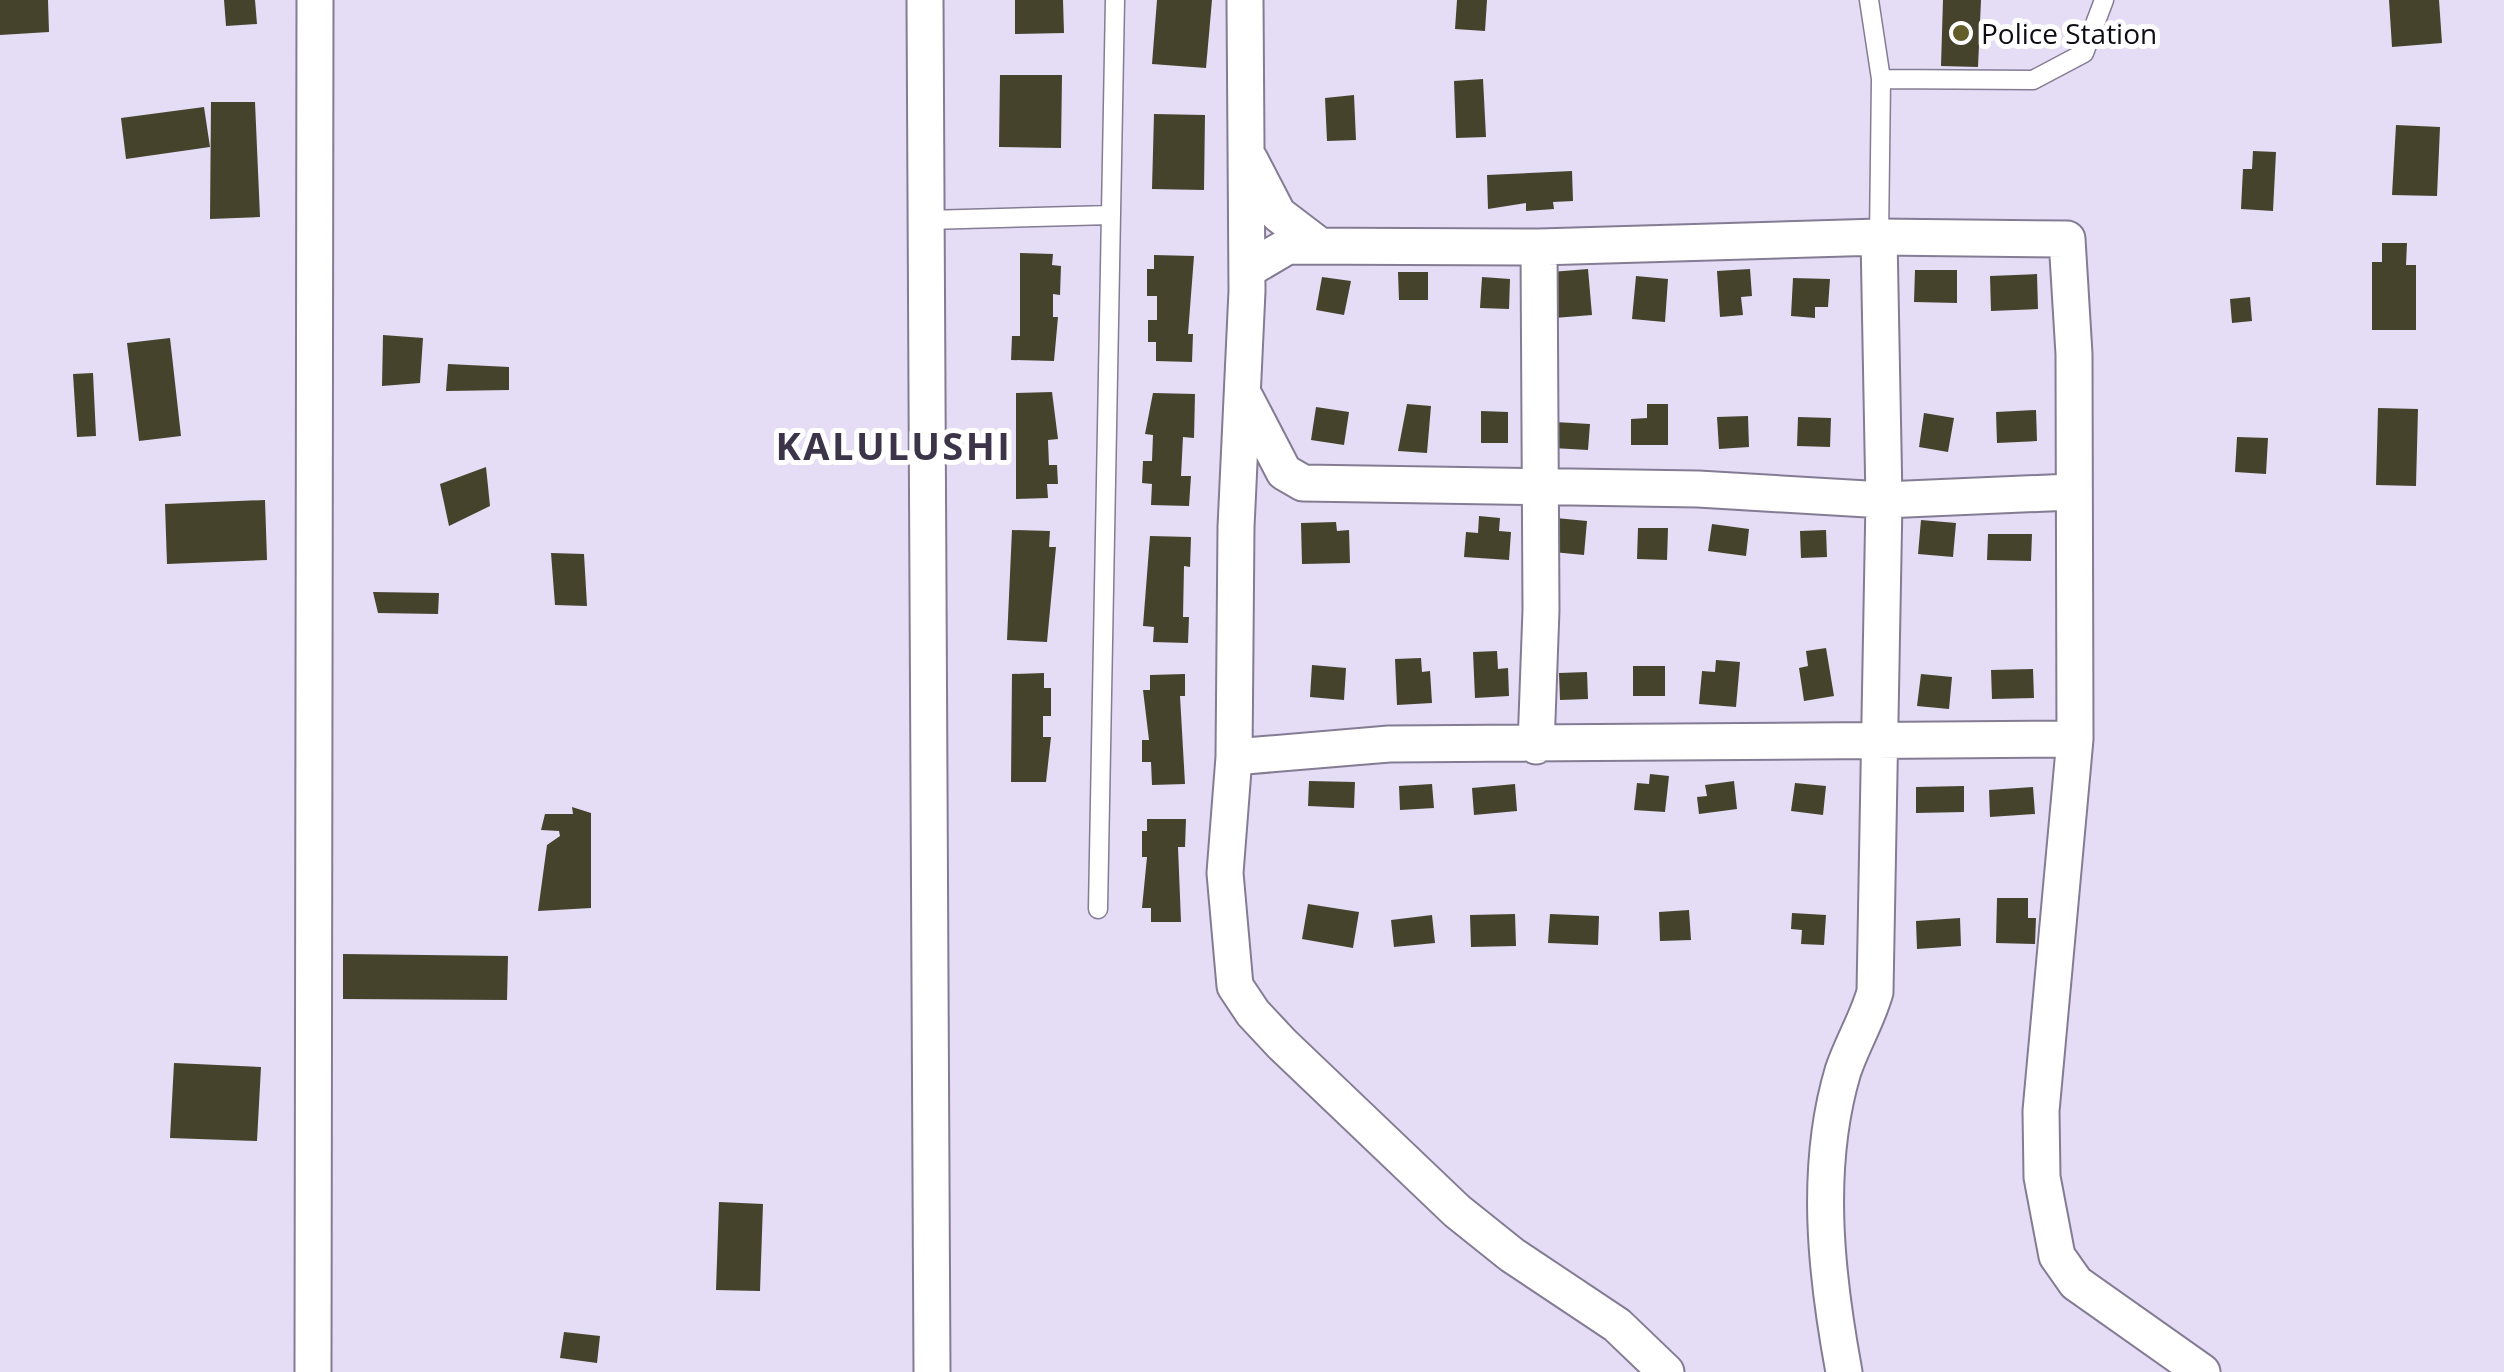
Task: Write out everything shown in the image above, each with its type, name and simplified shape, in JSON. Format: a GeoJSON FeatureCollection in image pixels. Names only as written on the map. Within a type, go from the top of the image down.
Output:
{"type":"FeatureCollection","features":[{"type":"Feature","properties":{"kind":"street"},"geometry":{"type":"LineString","coordinates":[[313,1372],[315,0]]}},
{"type":"Feature","properties":{"kind":"street"},"geometry":{"type":"LineString","coordinates":[[926,0],[932,1372]]}},
{"type":"Feature","properties":{"kind":"street"},"geometry":{"type":"LineString","coordinates":[[1245,0],[1247,270],[1236,527],[1234,757],[1225,874],[1235,986],[1244,1002],[1457,1211],[1512,1255],[1618,1325],[1666,1372]]}},
{"type":"Feature","properties":{"kind":"street"},"geometry":{"type":"LineString","coordinates":[[1245,150],[1278,214],[1320,246]]}},
{"type":"Feature","properties":{"kind":"street"},"geometry":{"type":"LineString","coordinates":[[1247,270],[1288,246],[1538,247],[1879,237],[2067,239],[2074,354],[2071,492],[2075,739],[2041,1111],[2042,1177],[2057,1256],[2076,1283],[2202,1372]]}},
{"type":"Feature","properties":{"kind":"street"},"geometry":{"type":"LineString","coordinates":[[1844,1372],[1832,1306],[1826,1177],[1833,1115],[1844,1068],[1865,1027],[1875,992],[1884,500],[1879,237]]}},
{"type":"Feature","properties":{"kind":"street"},"geometry":{"type":"LineString","coordinates":[[1536,746],[1538,247]]}},
{"type":"Feature","properties":{"kind":"street"},"geometry":{"type":"LineString","coordinates":[[1242,389],[1253,419],[1284,472],[1294,480],[1539,488],[1698,488],[1884,500],[2071,492]]}},
{"type":"Feature","properties":{"kind":"street"},"geometry":{"type":"LineString","coordinates":[[1234,757],[1389,744],[1882,744],[2075,739]]}},
{"type":"Feature","properties":{"kind":"lane"},"geometry":{"type":"LineString","coordinates":[[1098,908],[1115,0]]}},
{"type":"Feature","properties":{"kind":"lane"},"geometry":{"type":"LineString","coordinates":[[1869,0],[1882,79],[1879,237]]}},
{"type":"Feature","properties":{"kind":"lane"},"geometry":{"type":"LineString","coordinates":[[1882,79],[2033,80],[2084,53],[2104,0]]}},
{"type":"Feature","properties":{"kind":"lane"},"geometry":{"type":"LineString","coordinates":[[927,220],[1111,215]]}},
{"type":"Feature","properties":{"kind":"building"},"geometry":{"type":"Polygon","coordinates":[[[0,0],[48,0],[49,32],[0,35],[0,0]]]}},
{"type":"Feature","properties":{"kind":"building"},"geometry":{"type":"Polygon","coordinates":[[[224,0],[255,0],[257,24],[226,26],[224,0]]]}},
{"type":"Feature","properties":{"kind":"building"},"geometry":{"type":"Polygon","coordinates":[[[1015,0],[1063,0],[1064,33],[1015,34],[1015,0]]]}},
{"type":"Feature","properties":{"kind":"building"},"geometry":{"type":"Polygon","coordinates":[[[1157,0],[1212,0],[1206,68],[1152,64],[1157,0]]]}},
{"type":"Feature","properties":{"kind":"building"},"geometry":{"type":"Polygon","coordinates":[[[1457,0],[1487,0],[1485,31],[1455,29],[1457,0]]]}},
{"type":"Feature","properties":{"kind":"building","name":"Police Station"},"geometry":{"type":"Polygon","coordinates":[[[1943,0],[1981,0],[1978,67],[1941,66],[1943,0]]]}},
{"type":"Feature","properties":{"kind":"building"},"geometry":{"type":"Polygon","coordinates":[[[2389,0],[2439,0],[2442,43],[2392,47],[2389,0]]]}},
{"type":"Feature","properties":{"kind":"building"},"geometry":{"type":"Polygon","coordinates":[[[1000,75],[1062,75],[1061,148],[999,147],[1000,75]]]}},
{"type":"Feature","properties":{"kind":"building"},"geometry":{"type":"Polygon","coordinates":[[[1483,79],[1486,137],[1456,138],[1454,81],[1483,79]]]}},
{"type":"Feature","properties":{"kind":"building"},"geometry":{"type":"Polygon","coordinates":[[[1354,95],[1356,140],[1327,141],[1325,98],[1354,95]]]}},
{"type":"Feature","properties":{"kind":"building"},"geometry":{"type":"Polygon","coordinates":[[[211,102],[255,102],[260,217],[210,219],[211,102]]]}},
{"type":"Feature","properties":{"kind":"building"},"geometry":{"type":"Polygon","coordinates":[[[204,107],[210,147],[126,159],[121,118],[204,107]]]}},
{"type":"Feature","properties":{"kind":"building"},"geometry":{"type":"Polygon","coordinates":[[[1154,114],[1205,115],[1204,190],[1152,189],[1154,114]]]}},
{"type":"Feature","properties":{"kind":"building"},"geometry":{"type":"Polygon","coordinates":[[[2396,125],[2440,127],[2437,196],[2392,195],[2396,125]]]}},
{"type":"Feature","properties":{"kind":"building"},"geometry":{"type":"Polygon","coordinates":[[[2253,151],[2276,152],[2273,211],[2241,209],[2243,169],[2252,169],[2253,151]]]}},
{"type":"Feature","properties":{"kind":"building"},"geometry":{"type":"Polygon","coordinates":[[[1572,171],[1573,201],[1553,202],[1554,209],[1526,211],[1526,203],[1488,209],[1487,175],[1572,171]]]}},
{"type":"Feature","properties":{"kind":"building"},"geometry":{"type":"Polygon","coordinates":[[[2382,243],[2407,243],[2406,265],[2416,265],[2416,330],[2372,330],[2372,262],[2382,262],[2382,243]]]}},
{"type":"Feature","properties":{"kind":"building"},"geometry":{"type":"Polygon","coordinates":[[[1020,253],[1053,254],[1052,265],[1061,266],[1060,295],[1053,294],[1053,317],[1058,317],[1054,361],[1011,360],[1012,336],[1020,336],[1020,253]]]}},
{"type":"Feature","properties":{"kind":"building"},"geometry":{"type":"Polygon","coordinates":[[[1154,255],[1194,256],[1188,334],[1193,334],[1192,362],[1156,361],[1156,342],[1148,342],[1148,320],[1157,320],[1157,296],[1147,296],[1147,269],[1154,269],[1154,255]]]}},
{"type":"Feature","properties":{"kind":"building"},"geometry":{"type":"Polygon","coordinates":[[[1588,269],[1592,315],[1554,318],[1551,272],[1588,269]]]}},
{"type":"Feature","properties":{"kind":"building"},"geometry":{"type":"Polygon","coordinates":[[[1750,269],[1752,296],[1741,297],[1743,315],[1720,317],[1717,271],[1750,269]]]}},
{"type":"Feature","properties":{"kind":"building"},"geometry":{"type":"Polygon","coordinates":[[[1915,270],[1957,270],[1957,303],[1914,302],[1915,270]]]}},
{"type":"Feature","properties":{"kind":"building"},"geometry":{"type":"Polygon","coordinates":[[[1398,272],[1428,272],[1428,300],[1399,300],[1398,272]]]}},
{"type":"Feature","properties":{"kind":"building"},"geometry":{"type":"Polygon","coordinates":[[[2037,274],[2038,309],[1991,311],[1990,276],[2037,274]]]}},
{"type":"Feature","properties":{"kind":"building"},"geometry":{"type":"Polygon","coordinates":[[[1636,276],[1668,279],[1665,322],[1632,319],[1636,276]]]}},
{"type":"Feature","properties":{"kind":"building"},"geometry":{"type":"Polygon","coordinates":[[[1322,277],[1351,281],[1344,315],[1316,310],[1322,277]]]}},
{"type":"Feature","properties":{"kind":"building"},"geometry":{"type":"Polygon","coordinates":[[[1482,277],[1510,279],[1509,309],[1480,308],[1482,277]]]}},
{"type":"Feature","properties":{"kind":"building"},"geometry":{"type":"Polygon","coordinates":[[[1793,278],[1830,279],[1828,307],[1815,307],[1815,318],[1791,316],[1793,278]]]}},
{"type":"Feature","properties":{"kind":"building"},"geometry":{"type":"Polygon","coordinates":[[[2250,297],[2252,321],[2232,323],[2230,299],[2250,297]]]}},
{"type":"Feature","properties":{"kind":"building"},"geometry":{"type":"Polygon","coordinates":[[[383,335],[423,338],[420,383],[382,386],[383,335]]]}},
{"type":"Feature","properties":{"kind":"building"},"geometry":{"type":"Polygon","coordinates":[[[170,338],[181,436],[139,441],[127,343],[170,338]]]}},
{"type":"Feature","properties":{"kind":"building"},"geometry":{"type":"Polygon","coordinates":[[[448,364],[509,367],[509,390],[446,391],[448,364]]]}},
{"type":"Feature","properties":{"kind":"building"},"geometry":{"type":"Polygon","coordinates":[[[93,373],[96,436],[77,437],[73,374],[93,373]]]}},
{"type":"Feature","properties":{"kind":"building"},"geometry":{"type":"Polygon","coordinates":[[[1052,392],[1058,439],[1048,440],[1049,465],[1057,465],[1058,484],[1047,484],[1048,498],[1016,499],[1016,393],[1052,392]]]}},
{"type":"Feature","properties":{"kind":"building"},"geometry":{"type":"Polygon","coordinates":[[[1153,393],[1195,394],[1194,438],[1183,437],[1181,476],[1191,476],[1189,506],[1151,505],[1152,484],[1142,483],[1143,461],[1152,461],[1153,435],[1145,434],[1153,393]]]}},
{"type":"Feature","properties":{"kind":"building"},"geometry":{"type":"Polygon","coordinates":[[[1407,404],[1431,406],[1427,453],[1398,451],[1407,404]]]}},
{"type":"Feature","properties":{"kind":"building"},"geometry":{"type":"Polygon","coordinates":[[[1647,404],[1668,404],[1668,445],[1631,445],[1631,419],[1647,418],[1647,404]]]}},
{"type":"Feature","properties":{"kind":"building"},"geometry":{"type":"Polygon","coordinates":[[[1316,407],[1349,412],[1344,445],[1311,440],[1316,407]]]}},
{"type":"Feature","properties":{"kind":"building"},"geometry":{"type":"Polygon","coordinates":[[[2378,408],[2418,409],[2416,486],[2376,485],[2378,408]]]}},
{"type":"Feature","properties":{"kind":"building"},"geometry":{"type":"Polygon","coordinates":[[[2036,410],[2037,441],[1997,443],[1996,412],[2036,410]]]}},
{"type":"Feature","properties":{"kind":"building"},"geometry":{"type":"Polygon","coordinates":[[[1481,411],[1508,412],[1508,443],[1481,443],[1481,411]]]}},
{"type":"Feature","properties":{"kind":"building"},"geometry":{"type":"Polygon","coordinates":[[[1924,413],[1954,418],[1948,452],[1919,447],[1924,413]]]}},
{"type":"Feature","properties":{"kind":"building"},"geometry":{"type":"Polygon","coordinates":[[[1748,416],[1749,447],[1719,449],[1717,417],[1748,416]]]}},
{"type":"Feature","properties":{"kind":"building"},"geometry":{"type":"Polygon","coordinates":[[[1798,417],[1831,418],[1830,447],[1797,446],[1798,417]]]}},
{"type":"Feature","properties":{"kind":"building"},"geometry":{"type":"Polygon","coordinates":[[[1555,422],[1590,424],[1588,450],[1553,448],[1555,422]]]}},
{"type":"Feature","properties":{"kind":"building"},"geometry":{"type":"Polygon","coordinates":[[[2237,437],[2268,438],[2266,474],[2235,472],[2237,437]]]}},
{"type":"Feature","properties":{"kind":"building"},"geometry":{"type":"Polygon","coordinates":[[[486,467],[490,506],[449,526],[440,484],[486,467]]]}},
{"type":"Feature","properties":{"kind":"building"},"geometry":{"type":"Polygon","coordinates":[[[265,500],[267,560],[167,564],[165,504],[265,500]]]}},
{"type":"Feature","properties":{"kind":"building"},"geometry":{"type":"Polygon","coordinates":[[[1479,516],[1500,518],[1499,531],[1511,532],[1509,560],[1464,557],[1466,532],[1478,533],[1479,516]]]}},
{"type":"Feature","properties":{"kind":"building"},"geometry":{"type":"Polygon","coordinates":[[[1556,518],[1587,521],[1584,555],[1553,552],[1556,518]]]}},
{"type":"Feature","properties":{"kind":"building"},"geometry":{"type":"Polygon","coordinates":[[[1921,520],[1956,523],[1953,557],[1918,554],[1921,520]]]}},
{"type":"Feature","properties":{"kind":"building"},"geometry":{"type":"Polygon","coordinates":[[[1336,522],[1337,531],[1349,530],[1350,563],[1302,564],[1301,523],[1336,522]]]}},
{"type":"Feature","properties":{"kind":"building"},"geometry":{"type":"Polygon","coordinates":[[[1712,524],[1749,529],[1746,556],[1708,551],[1712,524]]]}},
{"type":"Feature","properties":{"kind":"building"},"geometry":{"type":"Polygon","coordinates":[[[1638,528],[1668,528],[1667,560],[1637,559],[1638,528]]]}},
{"type":"Feature","properties":{"kind":"building"},"geometry":{"type":"Polygon","coordinates":[[[1012,530],[1050,531],[1049,547],[1056,547],[1047,642],[1007,640],[1012,530]]]}},
{"type":"Feature","properties":{"kind":"building"},"geometry":{"type":"Polygon","coordinates":[[[1826,530],[1827,557],[1801,558],[1800,531],[1826,530]]]}},
{"type":"Feature","properties":{"kind":"building"},"geometry":{"type":"Polygon","coordinates":[[[1988,534],[2032,534],[2031,561],[1987,560],[1988,534]]]}},
{"type":"Feature","properties":{"kind":"building"},"geometry":{"type":"Polygon","coordinates":[[[1150,536],[1191,537],[1190,567],[1184,566],[1183,617],[1189,617],[1188,643],[1153,642],[1154,627],[1143,626],[1150,536]]]}},
{"type":"Feature","properties":{"kind":"building"},"geometry":{"type":"Polygon","coordinates":[[[551,553],[584,554],[587,606],[555,605],[551,553]]]}},
{"type":"Feature","properties":{"kind":"building"},"geometry":{"type":"Polygon","coordinates":[[[373,592],[439,593],[438,614],[378,613],[373,592]]]}},
{"type":"Feature","properties":{"kind":"building"},"geometry":{"type":"Polygon","coordinates":[[[1826,648],[1834,696],[1804,701],[1799,668],[1808,666],[1806,651],[1826,648]]]}},
{"type":"Feature","properties":{"kind":"building"},"geometry":{"type":"Polygon","coordinates":[[[1497,651],[1498,669],[1508,668],[1509,696],[1475,698],[1473,652],[1497,651]]]}},
{"type":"Feature","properties":{"kind":"building"},"geometry":{"type":"Polygon","coordinates":[[[1421,658],[1422,672],[1430,671],[1432,703],[1397,705],[1395,659],[1421,658]]]}},
{"type":"Feature","properties":{"kind":"building"},"geometry":{"type":"Polygon","coordinates":[[[1716,660],[1740,662],[1736,707],[1699,704],[1702,671],[1715,672],[1716,660]]]}},
{"type":"Feature","properties":{"kind":"building"},"geometry":{"type":"Polygon","coordinates":[[[1312,665],[1346,668],[1344,700],[1310,697],[1312,665]]]}},
{"type":"Feature","properties":{"kind":"building"},"geometry":{"type":"Polygon","coordinates":[[[1633,666],[1665,666],[1665,696],[1633,696],[1633,666]]]}},
{"type":"Feature","properties":{"kind":"building"},"geometry":{"type":"Polygon","coordinates":[[[2033,669],[2034,698],[1992,699],[1991,670],[2033,669]]]}},
{"type":"Feature","properties":{"kind":"building"},"geometry":{"type":"Polygon","coordinates":[[[1587,672],[1588,699],[1560,700],[1559,673],[1587,672]]]}},
{"type":"Feature","properties":{"kind":"building"},"geometry":{"type":"Polygon","coordinates":[[[1044,673],[1044,688],[1051,688],[1051,716],[1043,716],[1043,737],[1051,737],[1046,782],[1011,782],[1012,674],[1044,673]]]}},
{"type":"Feature","properties":{"kind":"building"},"geometry":{"type":"Polygon","coordinates":[[[1185,674],[1185,696],[1180,696],[1185,784],[1152,785],[1151,762],[1142,762],[1142,740],[1149,740],[1143,690],[1150,690],[1150,675],[1185,674]]]}},
{"type":"Feature","properties":{"kind":"building"},"geometry":{"type":"Polygon","coordinates":[[[1921,674],[1952,677],[1949,709],[1917,706],[1921,674]]]}},
{"type":"Feature","properties":{"kind":"building"},"geometry":{"type":"Polygon","coordinates":[[[1650,774],[1669,776],[1665,812],[1634,810],[1637,783],[1649,784],[1650,774]]]}},
{"type":"Feature","properties":{"kind":"building"},"geometry":{"type":"Polygon","coordinates":[[[1309,781],[1355,782],[1354,808],[1308,806],[1309,781]]]}},
{"type":"Feature","properties":{"kind":"building"},"geometry":{"type":"Polygon","coordinates":[[[1734,781],[1737,809],[1699,814],[1697,797],[1707,796],[1705,785],[1734,781]]]}},
{"type":"Feature","properties":{"kind":"building"},"geometry":{"type":"Polygon","coordinates":[[[1795,783],[1826,786],[1823,815],[1791,811],[1795,783]]]}},
{"type":"Feature","properties":{"kind":"building"},"geometry":{"type":"Polygon","coordinates":[[[1432,784],[1434,808],[1400,810],[1399,786],[1432,784]]]}},
{"type":"Feature","properties":{"kind":"building"},"geometry":{"type":"Polygon","coordinates":[[[1515,784],[1517,811],[1474,815],[1472,788],[1515,784]]]}},
{"type":"Feature","properties":{"kind":"building"},"geometry":{"type":"Polygon","coordinates":[[[1964,786],[1964,812],[1916,813],[1916,787],[1964,786]]]}},
{"type":"Feature","properties":{"kind":"building"},"geometry":{"type":"Polygon","coordinates":[[[2033,787],[2035,814],[1990,817],[1989,790],[2033,787]]]}},
{"type":"Feature","properties":{"kind":"building"},"geometry":{"type":"Polygon","coordinates":[[[572,807],[591,813],[591,908],[538,911],[547,845],[560,836],[559,831],[541,830],[545,814],[573,814],[572,807]]]}},
{"type":"Feature","properties":{"kind":"building"},"geometry":{"type":"Polygon","coordinates":[[[1147,819],[1186,819],[1185,847],[1178,847],[1181,922],[1151,922],[1151,908],[1142,908],[1147,857],[1142,857],[1142,831],[1147,831],[1147,819]]]}},
{"type":"Feature","properties":{"kind":"building"},"geometry":{"type":"Polygon","coordinates":[[[1997,898],[2028,898],[2028,918],[2036,918],[2035,944],[1996,943],[1997,898]]]}},
{"type":"Feature","properties":{"kind":"building"},"geometry":{"type":"Polygon","coordinates":[[[1308,904],[1359,912],[1353,948],[1302,939],[1308,904]]]}},
{"type":"Feature","properties":{"kind":"building"},"geometry":{"type":"Polygon","coordinates":[[[1689,910],[1691,940],[1660,941],[1659,912],[1689,910]]]}},
{"type":"Feature","properties":{"kind":"building"},"geometry":{"type":"Polygon","coordinates":[[[1792,913],[1826,915],[1824,945],[1801,944],[1802,930],[1791,929],[1792,913]]]}},
{"type":"Feature","properties":{"kind":"building"},"geometry":{"type":"Polygon","coordinates":[[[1515,914],[1516,946],[1471,947],[1470,915],[1515,914]]]}},
{"type":"Feature","properties":{"kind":"building"},"geometry":{"type":"Polygon","coordinates":[[[1550,914],[1599,916],[1598,945],[1548,943],[1550,914]]]}},
{"type":"Feature","properties":{"kind":"building"},"geometry":{"type":"Polygon","coordinates":[[[1432,915],[1435,943],[1394,947],[1391,920],[1432,915]]]}},
{"type":"Feature","properties":{"kind":"building"},"geometry":{"type":"Polygon","coordinates":[[[1960,918],[1961,946],[1917,949],[1916,921],[1960,918]]]}},
{"type":"Feature","properties":{"kind":"building"},"geometry":{"type":"Polygon","coordinates":[[[343,954],[508,956],[507,1000],[343,999],[343,954]]]}},
{"type":"Feature","properties":{"kind":"building"},"geometry":{"type":"Polygon","coordinates":[[[174,1063],[261,1067],[257,1141],[170,1138],[174,1063]]]}},
{"type":"Feature","properties":{"kind":"building"},"geometry":{"type":"Polygon","coordinates":[[[719,1202],[763,1204],[760,1291],[716,1290],[719,1202]]]}},
{"type":"Feature","properties":{"kind":"building"},"geometry":{"type":"Polygon","coordinates":[[[564,1332],[600,1336],[597,1363],[560,1358],[564,1332]]]}},
{"type":"Feature","properties":{"kind":"place","name":"Police Station"},"geometry":{"type":"Point","coordinates":[1961,33]}},
{"type":"Feature","properties":{"kind":"district","name":"KALULUSHI"},"geometry":{"type":"Point","coordinates":[894,445]}}]}
